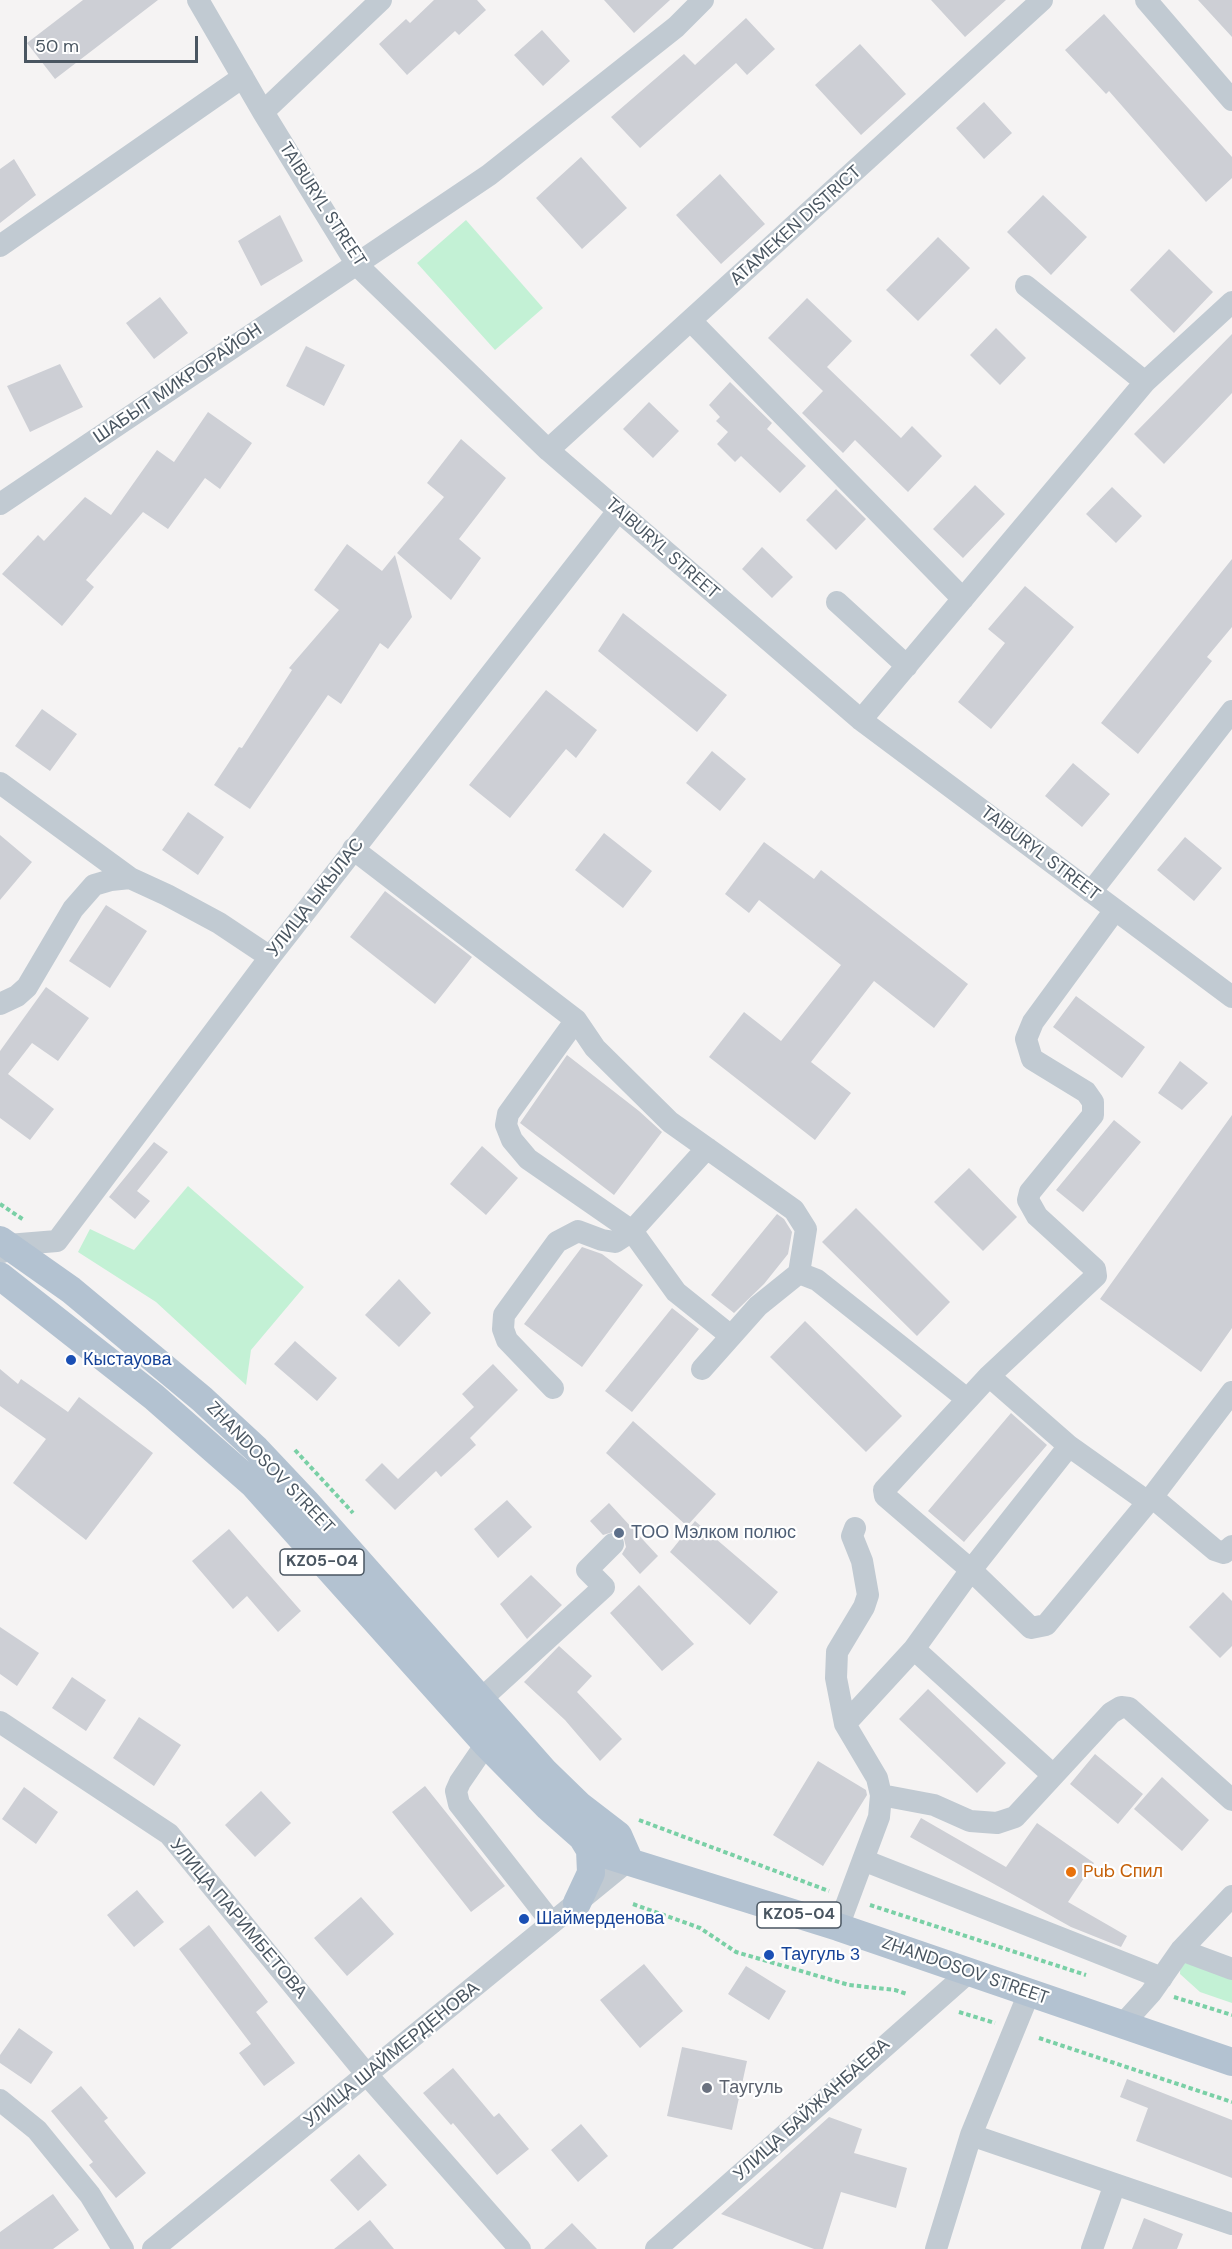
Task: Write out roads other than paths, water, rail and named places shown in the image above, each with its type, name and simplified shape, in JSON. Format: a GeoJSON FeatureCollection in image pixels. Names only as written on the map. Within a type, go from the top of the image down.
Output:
{"type":"FeatureCollection","features":[{"type":"Feature","properties":{"kind":"main road","name":"ZHANDOSOV STREET"},"geometry":{"type":"LineString","coordinates":[[3,1247],[71,1290],[202,1399],[256,1449],[306,1502],[479,1701],[551,1778],[579,1805],[618,1835],[629,1860]]}},
{"type":"Feature","properties":{"kind":"main road","name":"ZHANDOSOV STREET"},"geometry":{"type":"LineString","coordinates":[[0,1276],[154,1397],[253,1484],[486,1744],[582,1837],[607,1855],[838,1927],[1232,2062]]}},
{"type":"Feature","properties":{"kind":"main road"},"geometry":{"type":"LineString","coordinates":[[577,1903],[591,1873],[590,1850],[582,1837]]}},
{"type":"Feature","properties":{"kind":"street","name":"TAIBURYL STREET"},"geometry":{"type":"LineString","coordinates":[[198,0],[263,112],[357,265],[548,450],[861,720],[1232,997]]}},
{"type":"Feature","properties":{"kind":"street"},"geometry":{"type":"LineString","coordinates":[[263,112],[381,0]]}},
{"type":"Feature","properties":{"kind":"street","name":"ШАБЫТ МИКРОРАЙОН"},"geometry":{"type":"LineString","coordinates":[[0,504],[489,175],[676,27],[703,0]]}},
{"type":"Feature","properties":{"kind":"street","name":"ATAMEKEN DISTRICT"},"geometry":{"type":"LineString","coordinates":[[548,450],[1042,0]]}},
{"type":"Feature","properties":{"kind":"street"},"geometry":{"type":"LineString","coordinates":[[1146,0],[1232,100]]}},
{"type":"Feature","properties":{"kind":"street"},"geometry":{"type":"LineString","coordinates":[[0,246],[243,77]]}},
{"type":"Feature","properties":{"kind":"street"},"geometry":{"type":"LineString","coordinates":[[1026,286],[1145,382]]}},
{"type":"Feature","properties":{"kind":"street"},"geometry":{"type":"LineString","coordinates":[[861,720],[1145,382],[1232,302]]}},
{"type":"Feature","properties":{"kind":"street"},"geometry":{"type":"LineString","coordinates":[[691,321],[963,599]]}},
{"type":"Feature","properties":{"kind":"street","name":"УЛИЦА ЫКЫЛАС"},"geometry":{"type":"LineString","coordinates":[[3,1247],[57,1241],[270,957],[618,511]]}},
{"type":"Feature","properties":{"kind":"street"},"geometry":{"type":"LineString","coordinates":[[837,603],[907,666]]}},
{"type":"Feature","properties":{"kind":"street"},"geometry":{"type":"LineString","coordinates":[[1091,892],[1232,711]]}},
{"type":"Feature","properties":{"kind":"street"},"geometry":{"type":"LineString","coordinates":[[0,783],[130,878],[219,923],[270,957]]}},
{"type":"Feature","properties":{"kind":"street"},"geometry":{"type":"LineString","coordinates":[[353,849],[576,1020],[595,1048],[670,1122],[794,1210],[806,1229],[799,1273],[758,1306],[702,1369]]}},
{"type":"Feature","properties":{"kind":"street"},"geometry":{"type":"LineString","coordinates":[[0,1004],[17,996],[27,987],[73,909],[94,885],[130,878]]}},
{"type":"Feature","properties":{"kind":"street"},"geometry":{"type":"LineString","coordinates":[[1115,910],[1034,1022],[1026,1039],[1032,1059],[1086,1092],[1093,1101],[1093,1115],[1030,1192],[1028,1200],[1037,1216],[1095,1269],[1096,1276],[989,1376],[884,1493],[1032,1628],[1039,1628],[1046,1625],[1152,1497],[1232,1392]]}},
{"type":"Feature","properties":{"kind":"street"},"geometry":{"type":"LineString","coordinates":[[576,1020],[508,1114],[506,1125],[512,1140],[528,1159],[632,1231],[675,1292],[731,1336]]}},
{"type":"Feature","properties":{"kind":"street"},"geometry":{"type":"LineString","coordinates":[[553,1388],[507,1340],[502,1329],[504,1316],[557,1242],[578,1230],[602,1240],[615,1242],[632,1231],[707,1148]]}},
{"type":"Feature","properties":{"kind":"street"},"geometry":{"type":"LineString","coordinates":[[799,1273],[817,1280],[967,1399]]}},
{"type":"Feature","properties":{"kind":"street"},"geometry":{"type":"LineString","coordinates":[[989,1376],[1069,1446],[1139,1498],[1145,1500],[1152,1497]]}},
{"type":"Feature","properties":{"kind":"street"},"geometry":{"type":"LineString","coordinates":[[845,1724],[914,1649],[971,1570],[1069,1446]]}},
{"type":"Feature","properties":{"kind":"street"},"geometry":{"type":"LineString","coordinates":[[1152,1497],[1215,1550],[1229,1557]]}},
{"type":"Feature","properties":{"kind":"street"},"geometry":{"type":"LineString","coordinates":[[838,1927],[879,1817],[881,1795],[877,1778],[845,1724],[836,1678],[837,1652],[864,1607],[868,1595],[862,1561],[852,1536],[855,1528]]}},
{"type":"Feature","properties":{"kind":"street"},"geometry":{"type":"LineString","coordinates":[[479,1701],[604,1587],[587,1570],[613,1545]]}},
{"type":"Feature","properties":{"kind":"street"},"geometry":{"type":"LineString","coordinates":[[914,1649],[1053,1775]]}},
{"type":"Feature","properties":{"kind":"street"},"geometry":{"type":"LineString","coordinates":[[881,1795],[934,1805],[970,1821],[997,1823],[1015,1817],[1111,1713],[1121,1707],[1129,1708],[1232,1800]]}},
{"type":"Feature","properties":{"kind":"street","name":"УЛИЦА ПАРИМБЕТОВА"},"geometry":{"type":"LineString","coordinates":[[0,1722],[169,1834],[368,2076],[520,2249]]}},
{"type":"Feature","properties":{"kind":"street"},"geometry":{"type":"LineString","coordinates":[[486,1744],[459,1782],[456,1791],[459,1804],[552,1923]]}},
{"type":"Feature","properties":{"kind":"street","name":"УЛИЦА ШАЙМЕРДЕНОВА"},"geometry":{"type":"LineString","coordinates":[[153,2249],[368,2076],[629,1860]]}},
{"type":"Feature","properties":{"kind":"street"},"geometry":{"type":"LineString","coordinates":[[863,1860],[1156,1986]]}},
{"type":"Feature","properties":{"kind":"street"},"geometry":{"type":"LineString","coordinates":[[1123,2024],[1156,1986],[1181,1950],[1232,1896]]}},
{"type":"Feature","properties":{"kind":"street"},"geometry":{"type":"LineString","coordinates":[[1181,1950],[1232,1969]]}},
{"type":"Feature","properties":{"kind":"street","name":"УЛИЦА БАЙЖАНБАЕВА"},"geometry":{"type":"LineString","coordinates":[[656,2249],[969,1972]]}},
{"type":"Feature","properties":{"kind":"street"},"geometry":{"type":"LineString","coordinates":[[936,2249],[971,2135],[1029,1993]]}},
{"type":"Feature","properties":{"kind":"street"},"geometry":{"type":"LineString","coordinates":[[0,2100],[37,2130],[90,2195],[123,2249]]}},
{"type":"Feature","properties":{"kind":"street"},"geometry":{"type":"LineString","coordinates":[[971,2135],[1232,2224]]}},
{"type":"Feature","properties":{"kind":"street"},"geometry":{"type":"LineString","coordinates":[[1092,2249],[1114,2184]]}},
{"type":"Feature","properties":{"kind":"place","name":"Кыстауова"},"geometry":{"type":"Point","coordinates":[71,1360]}},
{"type":"Feature","properties":{"kind":"place","name":"ТОО Мэлком полюс"},"geometry":{"type":"Point","coordinates":[619,1533]}},
{"type":"Feature","properties":{"kind":"place","name":"Pub Спил"},"geometry":{"type":"Point","coordinates":[1071,1872]}},
{"type":"Feature","properties":{"kind":"place","name":"Шаймерденова"},"geometry":{"type":"Point","coordinates":[524,1919]}},
{"type":"Feature","properties":{"kind":"place","name":"Таугуль 3"},"geometry":{"type":"Point","coordinates":[769,1955]}},
{"type":"Feature","properties":{"kind":"place","name":"Таугуль"},"geometry":{"type":"Point","coordinates":[707,2088]}}]}
